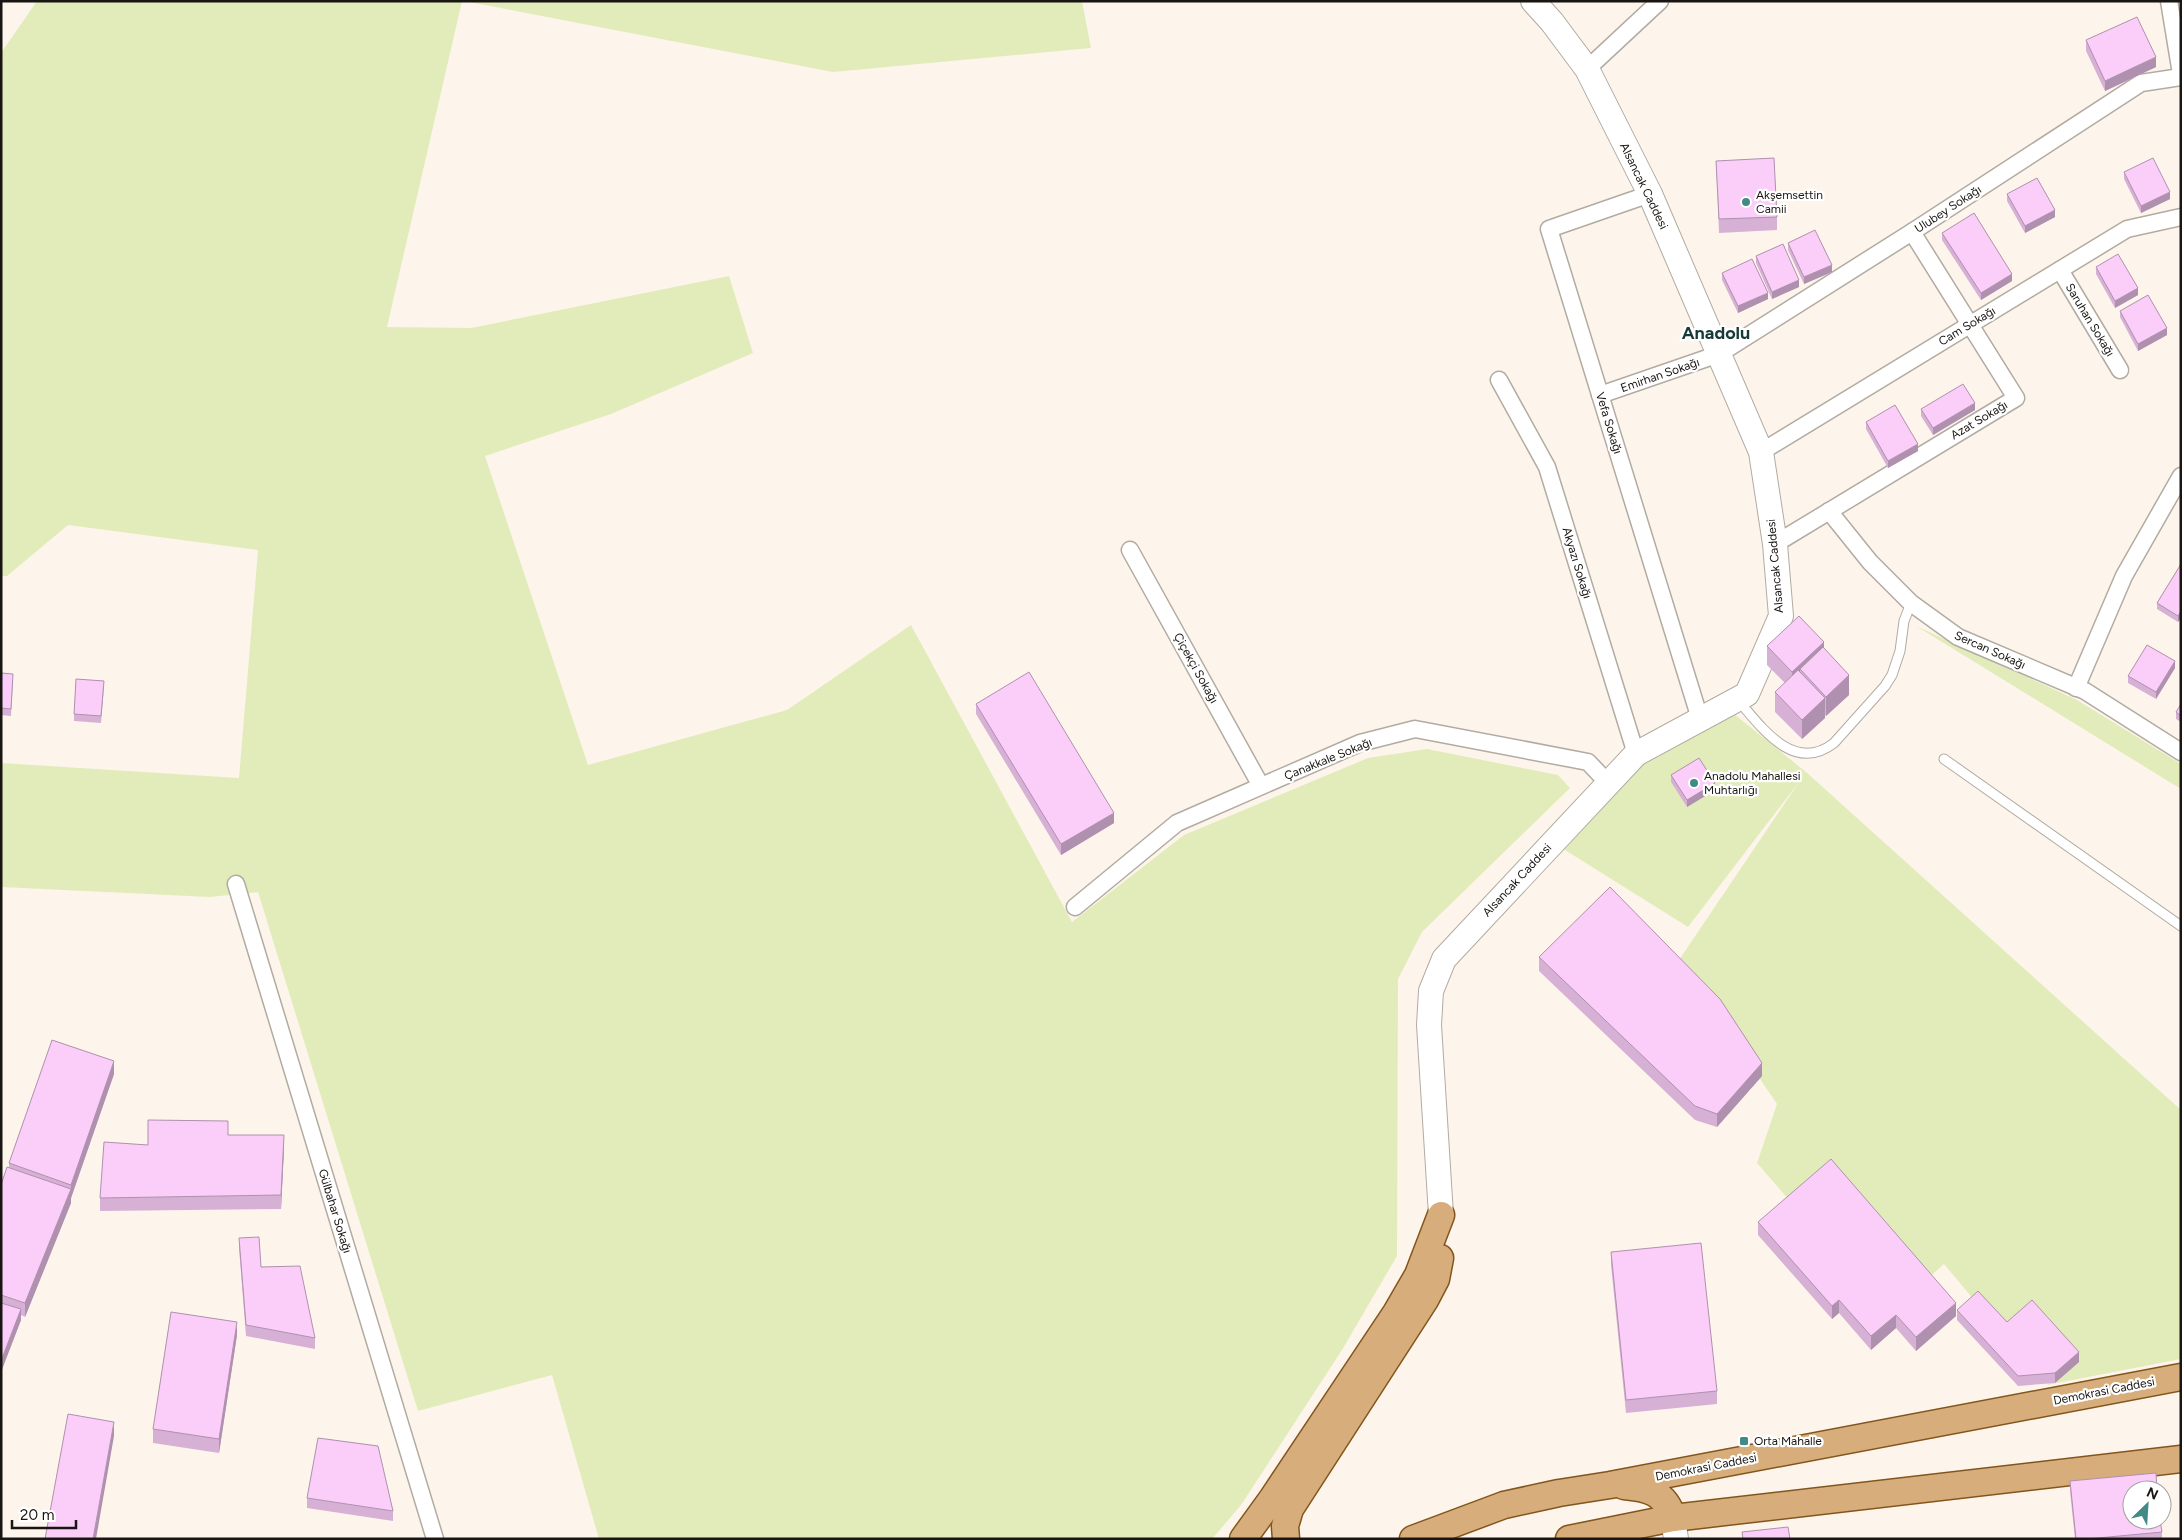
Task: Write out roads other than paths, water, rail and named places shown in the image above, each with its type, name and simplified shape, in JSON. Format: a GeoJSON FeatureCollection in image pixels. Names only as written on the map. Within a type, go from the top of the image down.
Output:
{"type":"FeatureCollection","features":[{"type":"Feature","properties":{"kind":"main road"},"geometry":{"type":"LineString","coordinates":[[1243,1539],[1272,1499],[1396,1313],[1418,1275],[1441,1215]]}},
{"type":"Feature","properties":{"kind":"main road"},"geometry":{"type":"LineString","coordinates":[[1286,1539],[1285,1526],[1290,1509],[1384,1366],[1436,1279],[1441,1255],[1441,1215]]}},
{"type":"Feature","properties":{"kind":"main road","name":"Demokrasi Caddesi"},"geometry":{"type":"LineString","coordinates":[[1413,1539],[1504,1505],[1559,1493],[2181,1377]]}},
{"type":"Feature","properties":{"kind":"main road"},"geometry":{"type":"LineString","coordinates":[[1569,1539],[1674,1528],[2181,1459]]}},
{"type":"Feature","properties":{"kind":"main road"},"geometry":{"type":"LineString","coordinates":[[1610,1485],[1641,1488],[1656,1493],[1669,1505],[1674,1528]]}},
{"type":"Feature","properties":{"kind":"main road"},"geometry":{"type":"LineString","coordinates":[[1259,1539],[1272,1499]]}},
{"type":"Feature","properties":{"kind":"street","name":"Alsancak Caddesi"},"geometry":{"type":"LineString","coordinates":[[1441,1215],[1429,1025],[1431,991],[1444,958],[1636,754],[1747,694],[1781,616],[1774,544],[1761,452],[1650,194],[1587,69],[1552,22],[1533,1]]}},
{"type":"Feature","properties":{"kind":"street"},"geometry":{"type":"LineString","coordinates":[[1587,69],[1660,1]]}},
{"type":"Feature","properties":{"kind":"street"},"geometry":{"type":"LineString","coordinates":[[2169,1],[2181,76]]}},
{"type":"Feature","properties":{"kind":"street","name":"Ulubey Sokağı"},"geometry":{"type":"LineString","coordinates":[[1719,354],[1912,232],[2141,82],[2181,76]]}},
{"type":"Feature","properties":{"kind":"street","name":"Vefa Sokağı"},"geometry":{"type":"LineString","coordinates":[[1650,194],[1549,229],[1700,720]]}},
{"type":"Feature","properties":{"kind":"street","name":"Cam Sokağı"},"geometry":{"type":"LineString","coordinates":[[1761,452],[2127,229],[2181,217]]}},
{"type":"Feature","properties":{"kind":"street","name":"Azat Sokağı"},"geometry":{"type":"LineString","coordinates":[[1774,544],[2016,398],[1912,232]]}},
{"type":"Feature","properties":{"kind":"street","name":"Saruhan Sokağı"},"geometry":{"type":"LineString","coordinates":[[2060,270],[2120,370]]}},
{"type":"Feature","properties":{"kind":"street","name":"Emirhan Sokağı"},"geometry":{"type":"LineString","coordinates":[[1600,395],[1719,354]]}},
{"type":"Feature","properties":{"kind":"street","name":"Akyazı Sokağı"},"geometry":{"type":"LineString","coordinates":[[1499,380],[1547,467],[1636,754]]}},
{"type":"Feature","properties":{"kind":"street"},"geometry":{"type":"LineString","coordinates":[[2076,688],[2124,576],[2181,476]]}},
{"type":"Feature","properties":{"kind":"street","name":"Sercan Sokağı"},"geometry":{"type":"LineString","coordinates":[[1829,511],[1870,562],[1911,603],[1958,637],[2076,688],[2181,752]]}},
{"type":"Feature","properties":{"kind":"street","name":"Çiçekçi Sokağı"},"geometry":{"type":"LineString","coordinates":[[1130,550],[1262,786]]}},
{"type":"Feature","properties":{"kind":"street","name":"Çanakkale Sokağı"},"geometry":{"type":"LineString","coordinates":[[1075,907],[1177,823],[1360,743],[1415,729],[1588,762],[1608,783]]}},
{"type":"Feature","properties":{"kind":"street","name":"Gülbahar Sokağı"},"geometry":{"type":"LineString","coordinates":[[236,884],[435,1539]]}},
{"type":"Feature","properties":{"kind":"lane"},"geometry":{"type":"LineString","coordinates":[[1738,699],[1758,723],[1789,750],[1805,754],[1825,749],[1834,743],[1892,675],[1900,651],[1904,621],[1911,603]]}},
{"type":"Feature","properties":{"kind":"lane"},"geometry":{"type":"LineString","coordinates":[[1944,759],[2181,926]]}},
{"type":"Feature","properties":{"kind":"place","name":"Akşemsettin Camii"},"geometry":{"type":"Point","coordinates":[1746,202]}},
{"type":"Feature","properties":{"kind":"place","name":"Anadolu Mahallesi Muhtarlığı"},"geometry":{"type":"Point","coordinates":[1694,783]}},
{"type":"Feature","properties":{"kind":"place","name":"Orta Mahalle"},"geometry":{"type":"Point","coordinates":[1744,1441]}},
{"type":"Feature","properties":{"kind":"district","name":"Anadolu"},"geometry":{"type":"Point","coordinates":[1716,333]}}]}
